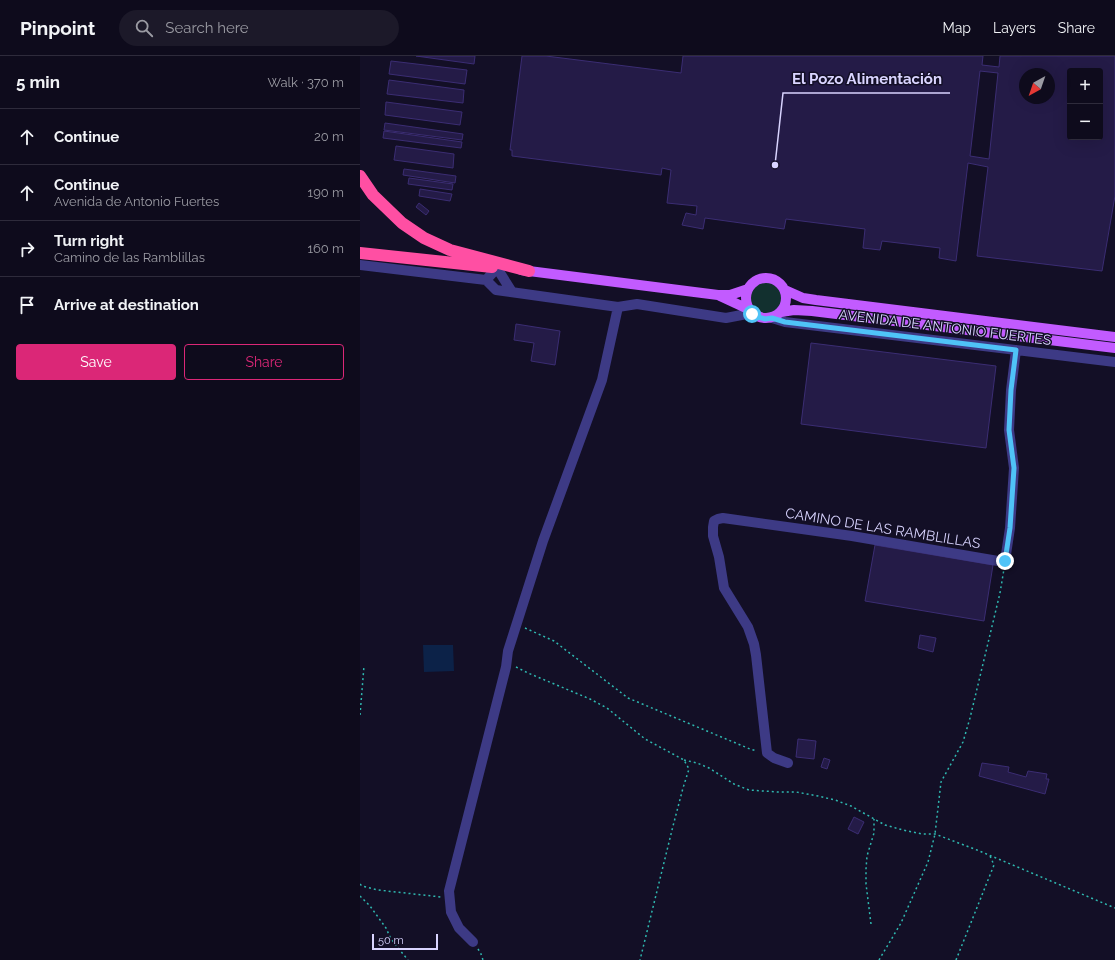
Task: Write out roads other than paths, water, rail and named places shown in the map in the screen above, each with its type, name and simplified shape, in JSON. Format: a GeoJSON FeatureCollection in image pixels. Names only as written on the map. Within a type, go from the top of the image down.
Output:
{"type":"FeatureCollection","features":[{"type":"Feature","properties":{"kind":"highway"},"geometry":{"type":"LineString","coordinates":[[360,176],[378,200],[402,223],[424,238],[450,250],[529,271]]}},
{"type":"Feature","properties":{"kind":"highway"},"geometry":{"type":"LineString","coordinates":[[360,246],[408,259]]}},
{"type":"Feature","properties":{"kind":"highway"},"geometry":{"type":"LineString","coordinates":[[360,253],[497,268]]}},
{"type":"Feature","properties":{"kind":"main road"},"geometry":{"type":"LineString","coordinates":[[497,268],[718,295],[730,295],[748,289]]}},
{"type":"Feature","properties":{"kind":"main road"},"geometry":{"type":"LineString","coordinates":[[718,295],[750,311],[758,317],[765,319],[772,318],[781,312],[786,302],[785,290],[781,285],[770,278],[757,280],[748,289],[746,296],[746,302],[750,311]]}},
{"type":"Feature","properties":{"kind":"main road","name":"AVENIDA DE ANTONIO FUERTES"},"geometry":{"type":"LineString","coordinates":[[785,290],[803,298],[816,300],[1115,336]]}},
{"type":"Feature","properties":{"kind":"main road","name":"AVENIDA DE ANTONIO FUERTES"},"geometry":{"type":"LineString","coordinates":[[781,312],[794,310],[812,311],[1115,348]]}},
{"type":"Feature","properties":{"kind":"street"},"geometry":{"type":"LineString","coordinates":[[360,265],[486,280],[496,290],[618,307],[637,304],[726,318],[750,311]]}},
{"type":"Feature","properties":{"kind":"street"},"geometry":{"type":"LineString","coordinates":[[486,280],[497,268],[512,292]]}},
{"type":"Feature","properties":{"kind":"street"},"geometry":{"type":"LineString","coordinates":[[473,942],[459,928],[451,912],[449,892],[506,667],[508,651],[543,541],[602,380],[618,307]]}},
{"type":"Feature","properties":{"kind":"street","name":"AVENIDA DE ANTONIO FUERTES"},"geometry":{"type":"LineString","coordinates":[[772,318],[785,322],[1115,362]]}},
{"type":"Feature","properties":{"kind":"street","name":"CAMINO DE LAS RAMBLILLAS"},"geometry":{"type":"LineString","coordinates":[[788,763],[774,758],[767,753],[754,644],[748,627],[724,588],[719,557],[713,536],[712,527],[714,521],[723,518],[852,536],[1005,561],[1010,528],[1014,468],[1009,430],[1011,390],[1016,350]]}},
{"type":"Feature","properties":{"kind":"water"},"geometry":{"type":"Polygon","coordinates":[[[423,645],[453,645],[454,671],[424,672],[423,645]]]}},
{"type":"Feature","properties":{"kind":"place","name":"El Pozo Alimentación"},"geometry":{"type":"Point","coordinates":[775,165]}}]}
